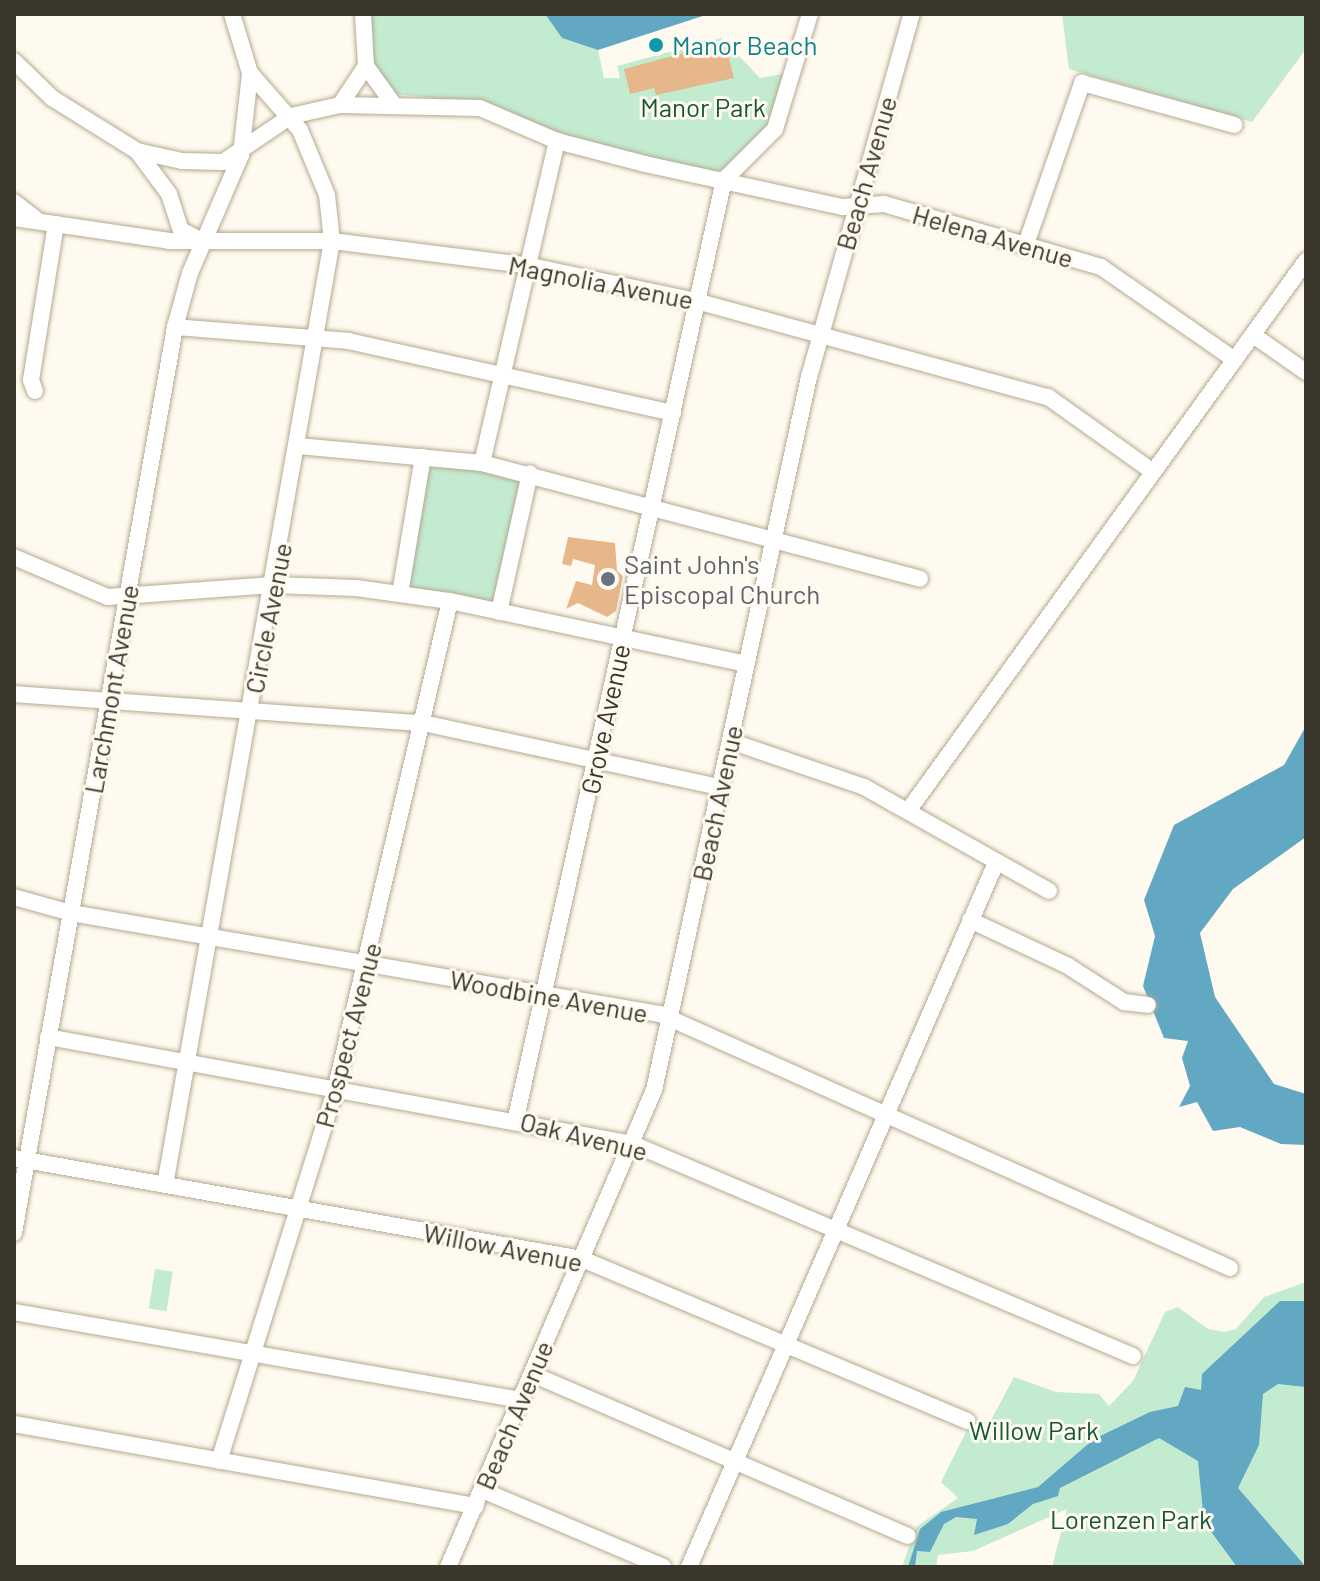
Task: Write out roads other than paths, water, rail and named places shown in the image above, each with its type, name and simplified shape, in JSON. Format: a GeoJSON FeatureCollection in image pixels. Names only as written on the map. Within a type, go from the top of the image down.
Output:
{"type":"FeatureCollection","features":[{"type":"Feature","properties":{"kind":"street","name":"Circle Avenue"},"geometry":{"type":"LineString","coordinates":[[232,14],[250,73],[241,155]]}},
{"type":"Feature","properties":{"kind":"street"},"geometry":{"type":"LineString","coordinates":[[363,14],[366,66],[394,105]]}},
{"type":"Feature","properties":{"kind":"street"},"geometry":{"type":"LineString","coordinates":[[724,180],[775,129],[810,14]]}},
{"type":"Feature","properties":{"kind":"street","name":"Beach Avenue"},"geometry":{"type":"LineString","coordinates":[[448,1567],[654,1090],[772,537],[820,331],[912,14]]}},
{"type":"Feature","properties":{"kind":"street"},"geometry":{"type":"LineString","coordinates":[[14,61],[52,98],[137,151],[169,194],[181,230],[203,241]]}},
{"type":"Feature","properties":{"kind":"street"},"geometry":{"type":"LineString","coordinates":[[340,105],[366,66]]}},
{"type":"Feature","properties":{"kind":"street","name":"Circle Avenue"},"geometry":{"type":"LineString","coordinates":[[165,1185],[319,338],[332,241],[327,195],[291,116],[250,73]]}},
{"type":"Feature","properties":{"kind":"street"},"geometry":{"type":"LineString","coordinates":[[1025,247],[1082,83],[1234,125]]}},
{"type":"Feature","properties":{"kind":"street","name":"Helena Avenue"},"geometry":{"type":"LineString","coordinates":[[291,116],[340,105],[480,108],[557,141],[856,207],[884,204],[1101,267],[1133,285],[1235,360]]}},
{"type":"Feature","properties":{"kind":"street"},"geometry":{"type":"LineString","coordinates":[[137,151],[208,164],[241,155],[291,116]]}},
{"type":"Feature","properties":{"kind":"street"},"geometry":{"type":"LineString","coordinates":[[482,463],[557,141]]}},
{"type":"Feature","properties":{"kind":"street","name":"Larchmont Avenue"},"geometry":{"type":"LineString","coordinates":[[14,1233],[20,1160],[48,1037],[175,327],[203,241],[241,155]]}},
{"type":"Feature","properties":{"kind":"street","name":"Grove Avenue"},"geometry":{"type":"LineString","coordinates":[[516,1118],[724,180]]}},
{"type":"Feature","properties":{"kind":"street"},"geometry":{"type":"LineString","coordinates":[[14,202],[48,223],[31,380],[35,391]]}},
{"type":"Feature","properties":{"kind":"street","name":"Magnolia Avenue"},"geometry":{"type":"LineString","coordinates":[[14,218],[203,241],[332,241],[526,265],[696,301],[820,331],[1048,397],[1153,472]]}},
{"type":"Feature","properties":{"kind":"street"},"geometry":{"type":"LineString","coordinates":[[908,811],[1306,261]]}},
{"type":"Feature","properties":{"kind":"street"},"geometry":{"type":"LineString","coordinates":[[175,327],[319,338],[502,374],[673,413]]}},
{"type":"Feature","properties":{"kind":"street"},"geometry":{"type":"LineString","coordinates":[[1253,335],[1306,372]]}},
{"type":"Feature","properties":{"kind":"street"},"geometry":{"type":"LineString","coordinates":[[298,446],[482,463],[530,473],[920,579]]}},
{"type":"Feature","properties":{"kind":"street"},"geometry":{"type":"LineString","coordinates":[[400,594],[423,457]]}},
{"type":"Feature","properties":{"kind":"street"},"geometry":{"type":"LineString","coordinates":[[499,612],[530,473]]}},
{"type":"Feature","properties":{"kind":"street"},"geometry":{"type":"LineString","coordinates":[[14,557],[108,597],[128,598],[273,585],[400,594],[450,601],[746,664]]}},
{"type":"Feature","properties":{"kind":"street","name":"Prospect Avenue"},"geometry":{"type":"LineString","coordinates":[[219,1461],[255,1355],[336,1087],[368,965],[450,601]]}},
{"type":"Feature","properties":{"kind":"street"},"geometry":{"type":"LineString","coordinates":[[14,694],[423,723],[720,787]]}},
{"type":"Feature","properties":{"kind":"street"},"geometry":{"type":"LineString","coordinates":[[730,741],[864,787],[995,865],[1049,891]]}},
{"type":"Feature","properties":{"kind":"street"},"geometry":{"type":"LineString","coordinates":[[689,1567],[995,865]]}},
{"type":"Feature","properties":{"kind":"street","name":"Woodbine Avenue"},"geometry":{"type":"LineString","coordinates":[[14,897],[71,913],[670,1020],[885,1116],[1129,1218],[1230,1268]]}},
{"type":"Feature","properties":{"kind":"street"},"geometry":{"type":"LineString","coordinates":[[970,920],[1068,966],[1124,1002],[1148,1005]]}},
{"type":"Feature","properties":{"kind":"street","name":"Oak Avenue"},"geometry":{"type":"LineString","coordinates":[[48,1037],[516,1118],[633,1144],[1133,1356]]}},
{"type":"Feature","properties":{"kind":"street","name":"Willow Avenue"},"geometry":{"type":"LineString","coordinates":[[20,1160],[582,1259],[967,1421]]}},
{"type":"Feature","properties":{"kind":"street"},"geometry":{"type":"LineString","coordinates":[[14,1312],[521,1400]]}},
{"type":"Feature","properties":{"kind":"street"},"geometry":{"type":"LineString","coordinates":[[532,1374],[908,1536]]}},
{"type":"Feature","properties":{"kind":"street"},"geometry":{"type":"LineString","coordinates":[[14,1424],[219,1461],[479,1498],[663,1567]]}},
{"type":"Feature","properties":{"kind":"water"},"geometry":{"type":"Polygon","coordinates":[[[545,14],[709,14],[598,50],[562,38],[545,14]]]}},
{"type":"Feature","properties":{"kind":"water"},"geometry":{"type":"Polygon","coordinates":[[[1306,726],[1306,837],[1233,889],[1200,933],[1215,997],[1274,1084],[1306,1094],[1306,1145],[1281,1144],[1240,1127],[1213,1131],[1197,1102],[1179,1107],[1190,1086],[1182,1058],[1188,1041],[1164,1038],[1143,986],[1155,936],[1144,900],[1174,825],[1284,765],[1306,726]]]}},
{"type":"Feature","properties":{"kind":"water"},"geometry":{"type":"Polygon","coordinates":[[[1280,1301],[1306,1301],[1306,1387],[1278,1384],[1263,1394],[1259,1445],[1238,1488],[1306,1567],[1237,1567],[1204,1522],[1198,1461],[1159,1438],[1060,1488],[1058,1496],[1033,1504],[1008,1524],[974,1535],[977,1519],[956,1517],[944,1524],[930,1552],[917,1551],[915,1567],[908,1567],[920,1529],[941,1512],[1038,1487],[1094,1439],[1150,1412],[1178,1406],[1185,1387],[1201,1390],[1202,1374],[1280,1301]]]}},
{"type":"Feature","properties":{"kind":"place","name":"Manor Beach"},"geometry":{"type":"Point","coordinates":[656,45]}},
{"type":"Feature","properties":{"kind":"place","name":"Saint John's Episcopal Church"},"geometry":{"type":"Point","coordinates":[608,579]}},
{"type":"Feature","properties":{"kind":"park label","name":"Manor Park"},"geometry":{"type":"Point","coordinates":[703,107]}},
{"type":"Feature","properties":{"kind":"park label","name":"Willow Park"},"geometry":{"type":"Point","coordinates":[1034,1430]}},
{"type":"Feature","properties":{"kind":"park label","name":"Lorenzen Park"},"geometry":{"type":"Point","coordinates":[1131,1519]}}]}
